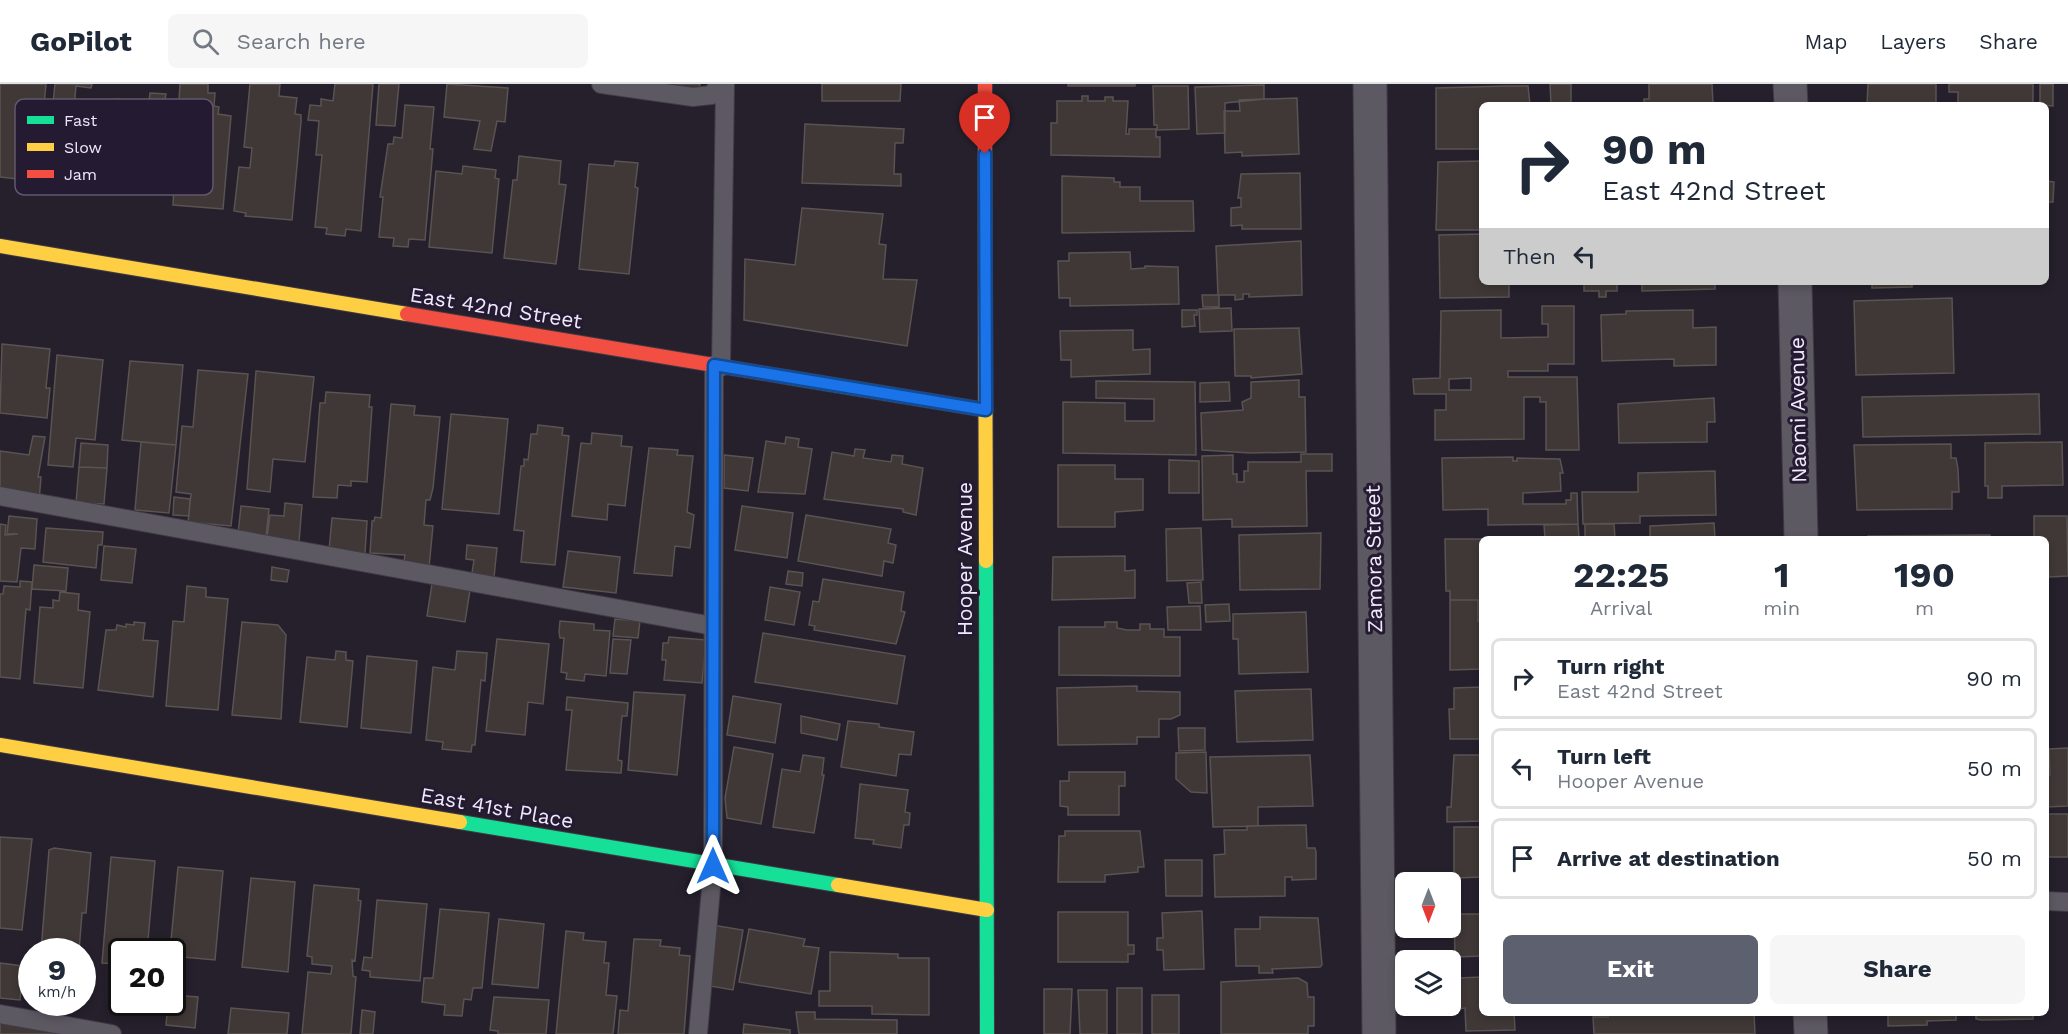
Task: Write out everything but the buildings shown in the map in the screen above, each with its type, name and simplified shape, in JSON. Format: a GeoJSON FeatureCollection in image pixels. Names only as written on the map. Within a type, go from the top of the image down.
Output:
{"type":"FeatureCollection","features":[{"type":"Feature","properties":{"kind":"street","name":"Hooper Avenue"},"geometry":{"type":"LineString","coordinates":[[985,84],[987,1034]]}},
{"type":"Feature","properties":{"kind":"street","name":"Zamora Street"},"geometry":{"type":"LineString","coordinates":[[1370,84],[1379,1034]]}},
{"type":"Feature","properties":{"kind":"street"},"geometry":{"type":"LineString","coordinates":[[1790,84],[1791,102]]}},
{"type":"Feature","properties":{"kind":"street","name":"East 42nd Street"},"geometry":{"type":"LineString","coordinates":[[0,246],[986,410]]}},
{"type":"Feature","properties":{"kind":"street","name":"Naomi Avenue"},"geometry":{"type":"LineString","coordinates":[[1795,285],[1801,536]]}},
{"type":"Feature","properties":{"kind":"street","name":"East 41st Place"},"geometry":{"type":"LineString","coordinates":[[0,745],[987,910]]}},
{"type":"Feature","properties":{"kind":"street"},"geometry":{"type":"LineString","coordinates":[[1810,1016],[1811,1034]]}},
{"type":"Feature","properties":{"kind":"lane"},"geometry":{"type":"LineString","coordinates":[[601,84],[693,97],[712,95],[719,84]]}},
{"type":"Feature","properties":{"kind":"lane"},"geometry":{"type":"LineString","coordinates":[[698,1034],[713,866],[713,626],[725,84]]}},
{"type":"Feature","properties":{"kind":"lane"},"geometry":{"type":"LineString","coordinates":[[0,496],[713,626]]}},
{"type":"Feature","properties":{"kind":"lane"},"geometry":{"type":"LineString","coordinates":[[2049,901],[2068,902]]}},
{"type":"Feature","properties":{"kind":"lane"},"geometry":{"type":"LineString","coordinates":[[0,1014],[112,1034]]}},
{"type":"Feature","properties":{"kind":"traffic: fast"},"geometry":{"type":"LineString","coordinates":[[792,378],[986,410]]}},
{"type":"Feature","properties":{"kind":"traffic: fast"},"geometry":{"type":"LineString","coordinates":[[986,561],[987,1034]]}},
{"type":"Feature","properties":{"kind":"traffic: fast"},"geometry":{"type":"LineString","coordinates":[[460,822],[838,885]]}},
{"type":"Feature","properties":{"kind":"traffic: slow"},"geometry":{"type":"LineString","coordinates":[[0,246],[407,314]]}},
{"type":"Feature","properties":{"kind":"traffic: slow"},"geometry":{"type":"LineString","coordinates":[[985,269],[986,561]]}},
{"type":"Feature","properties":{"kind":"traffic: slow"},"geometry":{"type":"LineString","coordinates":[[0,745],[460,822]]}},
{"type":"Feature","properties":{"kind":"traffic: slow"},"geometry":{"type":"LineString","coordinates":[[838,885],[987,910]]}},
{"type":"Feature","properties":{"kind":"traffic: jam"},"geometry":{"type":"LineString","coordinates":[[985,84],[985,269]]}},
{"type":"Feature","properties":{"kind":"traffic: jam"},"geometry":{"type":"LineString","coordinates":[[407,314],[792,378]]}},
{"type":"Feature","properties":{"kind":"route"},"geometry":{"type":"LineString","coordinates":[[713,866],[714,365],[986,410],[985,154]]}}]}
